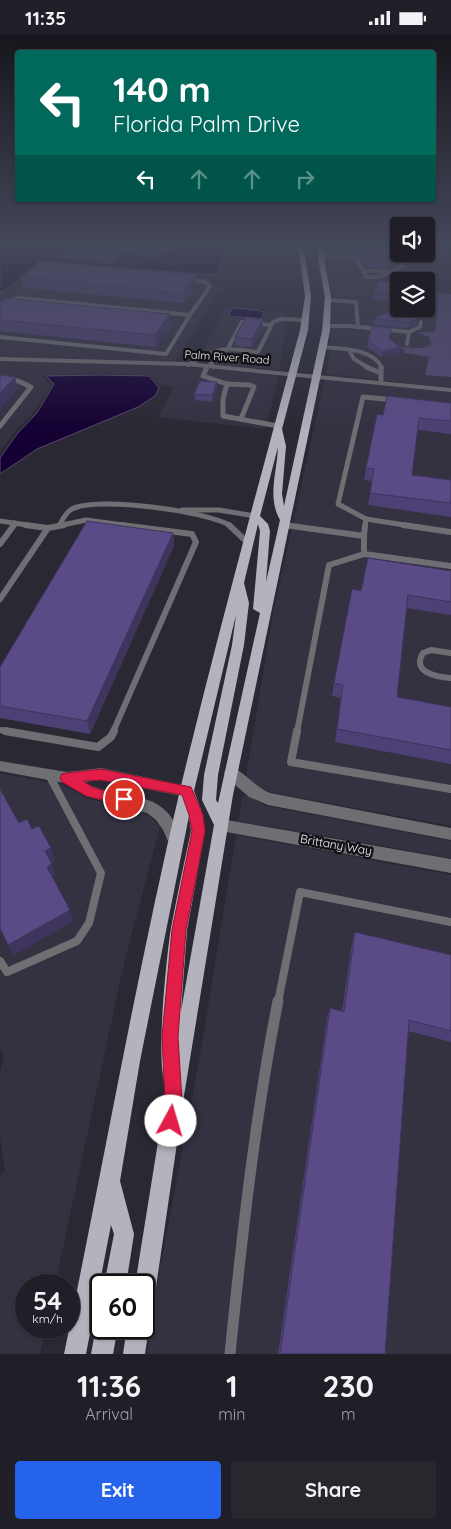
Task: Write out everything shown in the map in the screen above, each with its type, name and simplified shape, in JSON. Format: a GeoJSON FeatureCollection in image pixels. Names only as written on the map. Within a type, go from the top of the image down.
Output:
{"type":"FeatureCollection","features":[{"type":"Feature","properties":{"kind":"main road"},"geometry":{"type":"LineString","coordinates":[[75,1354],[187,791],[238,581],[293,373],[307,309]]}},
{"type":"Feature","properties":{"kind":"main road"},"geometry":{"type":"LineString","coordinates":[[147,1274],[221,825],[256,652],[318,375],[327,326],[328,309]]}},
{"type":"Feature","properties":{"kind":"main road"},"geometry":{"type":"LineString","coordinates":[[278,425],[282,447],[277,494],[278,507],[285,523]]}},
{"type":"Feature","properties":{"kind":"main road"},"geometry":{"type":"LineString","coordinates":[[255,516],[264,524],[265,531],[256,652]]}},
{"type":"Feature","properties":{"kind":"main road"},"geometry":{"type":"LineString","coordinates":[[221,825],[209,800],[211,775],[238,645],[242,603],[238,581]]}},
{"type":"Feature","properties":{"kind":"main road"},"geometry":{"type":"LineString","coordinates":[[174,1101],[170,1037],[179,930],[198,831],[196,815],[187,791]]}},
{"type":"Feature","properties":{"kind":"main road"},"geometry":{"type":"LineString","coordinates":[[110,1181],[124,1234],[117,1274]]}},
{"type":"Feature","properties":{"kind":"main road"},"geometry":{"type":"LineString","coordinates":[[102,1354],[105,1339]]}},
{"type":"Feature","properties":{"kind":"main road"},"geometry":{"type":"LineString","coordinates":[[134,1354],[136,1339]]}},
{"type":"Feature","properties":{"kind":"street","name":"Palm River Road"},"geometry":{"type":"LineString","coordinates":[[0,359],[161,363],[318,375],[451,390]]}},
{"type":"Feature","properties":{"kind":"street"},"geometry":{"type":"LineString","coordinates":[[0,766],[67,778],[101,775],[187,791]]}},
{"type":"Feature","properties":{"kind":"street"},"geometry":{"type":"LineString","coordinates":[[231,773],[254,793],[268,799],[451,833]]}},
{"type":"Feature","properties":{"kind":"street"},"geometry":{"type":"LineString","coordinates":[[67,778],[91,792],[140,803],[158,812],[170,825],[176,843]]}},
{"type":"Feature","properties":{"kind":"street","name":"Brittany Way"},"geometry":{"type":"LineString","coordinates":[[221,825],[451,866]]}},
{"type":"Feature","properties":{"kind":"lane"},"geometry":{"type":"LineString","coordinates":[[126,309],[190,315]]}},
{"type":"Feature","properties":{"kind":"lane"},"geometry":{"type":"LineString","coordinates":[[161,363],[194,309]]}},
{"type":"Feature","properties":{"kind":"lane"},"geometry":{"type":"LineString","coordinates":[[357,309],[358,327]]}},
{"type":"Feature","properties":{"kind":"lane"},"geometry":{"type":"LineString","coordinates":[[227,350],[242,322],[270,325],[281,319],[306,320]]}},
{"type":"Feature","properties":{"kind":"lane"},"geometry":{"type":"LineString","coordinates":[[327,326],[409,332],[420,327],[421,322]]}},
{"type":"Feature","properties":{"kind":"lane"},"geometry":{"type":"LineString","coordinates":[[188,365],[216,350],[258,353],[270,325]]}},
{"type":"Feature","properties":{"kind":"lane"},"geometry":{"type":"LineString","coordinates":[[407,343],[409,332]]}},
{"type":"Feature","properties":{"kind":"lane"},"geometry":{"type":"LineString","coordinates":[[0,337],[166,354]]}},
{"type":"Feature","properties":{"kind":"lane"},"geometry":{"type":"LineString","coordinates":[[323,347],[353,353],[366,353],[382,367],[379,372],[381,382]]}},
{"type":"Feature","properties":{"kind":"lane"},"geometry":{"type":"LineString","coordinates":[[353,353],[351,357],[364,368],[379,372]]}},
{"type":"Feature","properties":{"kind":"lane"},"geometry":{"type":"LineString","coordinates":[[206,356],[211,367],[203,376],[227,384],[250,385],[254,387],[242,419]]}},
{"type":"Feature","properties":{"kind":"lane"},"geometry":{"type":"LineString","coordinates":[[371,367],[379,372]]}},
{"type":"Feature","properties":{"kind":"lane"},"geometry":{"type":"LineString","coordinates":[[0,379],[18,381],[31,387],[0,426]]}},
{"type":"Feature","properties":{"kind":"lane"},"geometry":{"type":"LineString","coordinates":[[227,384],[223,416],[278,425]]}},
{"type":"Feature","properties":{"kind":"lane"},"geometry":{"type":"LineString","coordinates":[[401,401],[363,397],[338,503],[366,519],[451,532]]}},
{"type":"Feature","properties":{"kind":"lane"},"geometry":{"type":"LineString","coordinates":[[60,524],[70,509],[87,504],[174,511],[222,521],[235,528],[248,543]]}},
{"type":"Feature","properties":{"kind":"lane"},"geometry":{"type":"LineString","coordinates":[[174,511],[194,509],[255,516]]}},
{"type":"Feature","properties":{"kind":"lane"},"geometry":{"type":"LineString","coordinates":[[364,554],[366,519]]}},
{"type":"Feature","properties":{"kind":"lane"},"geometry":{"type":"LineString","coordinates":[[0,521],[48,528],[86,520],[192,534],[196,542],[111,737],[98,747],[0,730]]}},
{"type":"Feature","properties":{"kind":"lane"},"geometry":{"type":"LineString","coordinates":[[0,544],[14,523]]}},
{"type":"Feature","properties":{"kind":"lane"},"geometry":{"type":"LineString","coordinates":[[285,523],[364,535]]}},
{"type":"Feature","properties":{"kind":"lane"},"geometry":{"type":"LineString","coordinates":[[0,599],[48,528]]}},
{"type":"Feature","properties":{"kind":"lane"},"geometry":{"type":"LineString","coordinates":[[451,566],[364,554],[329,565],[291,762],[451,789]]}},
{"type":"Feature","properties":{"kind":"lane"},"geometry":{"type":"LineString","coordinates":[[451,653],[431,650],[424,652],[421,655],[420,663],[422,670],[430,675],[451,678]]}},
{"type":"Feature","properties":{"kind":"lane"},"geometry":{"type":"LineString","coordinates":[[0,961],[8,972],[77,941],[89,923],[101,873],[48,775]]}},
{"type":"Feature","properties":{"kind":"lane"},"geometry":{"type":"LineString","coordinates":[[230,1354],[240,1256],[264,1071],[300,892],[451,922]]}},
{"type":"Feature","properties":{"kind":"shaded area"},"geometry":{"type":"Polygon","coordinates":[[[0,309],[208,309],[175,362],[0,357],[0,309]]]}},
{"type":"Feature","properties":{"kind":"shaded area"},"geometry":{"type":"Polygon","coordinates":[[[225,309],[233,309],[225,313],[227,317],[256,320],[264,319],[267,312],[264,310],[287,312],[280,370],[196,363],[225,309]]]}},
{"type":"Feature","properties":{"kind":"shaded area"},"geometry":{"type":"Polygon","coordinates":[[[232,309],[264,312],[261,319],[228,316],[232,309]]]}},
{"type":"Feature","properties":{"kind":"shaded area"},"geometry":{"type":"Polygon","coordinates":[[[332,309],[390,309],[390,317],[435,317],[435,309],[437,309],[435,332],[418,333],[429,337],[431,345],[422,348],[400,347],[404,350],[404,353],[429,357],[425,374],[451,377],[451,388],[326,374],[329,361],[332,309]]]}},
{"type":"Feature","properties":{"kind":"shaded area"},"geometry":{"type":"Polygon","coordinates":[[[437,309],[451,309],[451,377],[425,375],[429,357],[404,353],[404,350],[398,347],[422,348],[431,345],[429,337],[416,332],[435,332],[437,309]]]}},
{"type":"Feature","properties":{"kind":"shaded area"},"geometry":{"type":"Polygon","coordinates":[[[0,361],[148,364],[279,374],[266,429],[158,417],[174,387],[159,384],[150,375],[99,373],[44,375],[43,377],[50,385],[48,391],[33,413],[13,434],[0,452],[0,361]]]}},
{"type":"Feature","properties":{"kind":"shaded area"},"geometry":{"type":"Polygon","coordinates":[[[46,376],[149,376],[159,388],[155,396],[138,407],[37,449],[0,474],[0,458],[17,434],[37,413],[54,384],[46,376]]]}},
{"type":"Feature","properties":{"kind":"shaded area"},"geometry":{"type":"Polygon","coordinates":[[[325,378],[451,392],[451,826],[270,792],[258,787],[246,777],[273,613],[325,378]]]}},
{"type":"Feature","properties":{"kind":"shaded area"},"geometry":{"type":"Polygon","coordinates":[[[0,773],[63,785],[88,799],[137,810],[152,818],[160,827],[124,963],[57,1274],[15,1274],[15,1339],[43,1339],[40,1354],[0,1354],[0,1176],[5,1171],[0,1137],[0,1073],[4,1057],[0,1049],[0,773]]]}},
{"type":"Feature","properties":{"kind":"shaded area"},"geometry":{"type":"Polygon","coordinates":[[[243,794],[266,806],[451,841],[451,858],[238,821],[243,794]]]}},
{"type":"Feature","properties":{"kind":"shaded area"},"geometry":{"type":"Polygon","coordinates":[[[236,835],[451,875],[451,1354],[147,1354],[149,1339],[155,1339],[155,1296],[200,1056],[236,835]]]}},
{"type":"Feature","properties":{"kind":"building"},"geometry":{"type":"Polygon","coordinates":[[[0,309],[114,309],[170,314],[155,335],[0,320],[0,309]]]}},
{"type":"Feature","properties":{"kind":"building"},"geometry":{"type":"Polygon","coordinates":[[[390,310],[390,317],[418,318],[409,322],[374,319],[390,310]]]}},
{"type":"Feature","properties":{"kind":"building"},"geometry":{"type":"Polygon","coordinates":[[[246,317],[263,319],[252,339],[235,337],[246,317]]]}},
{"type":"Feature","properties":{"kind":"building"},"geometry":{"type":"Polygon","coordinates":[[[372,326],[391,328],[389,339],[400,347],[382,351],[368,341],[372,326]]]}},
{"type":"Feature","properties":{"kind":"building"},"geometry":{"type":"Polygon","coordinates":[[[0,375],[15,377],[0,393],[0,375]]]}},
{"type":"Feature","properties":{"kind":"building"},"geometry":{"type":"Polygon","coordinates":[[[200,381],[217,382],[212,395],[194,394],[200,381]]]}},
{"type":"Feature","properties":{"kind":"building"},"geometry":{"type":"Polygon","coordinates":[[[387,396],[451,403],[451,421],[419,418],[412,475],[451,480],[451,503],[370,493],[374,469],[366,468],[377,414],[383,415],[387,396]]]}},
{"type":"Feature","properties":{"kind":"building"},"geometry":{"type":"Polygon","coordinates":[[[87,521],[173,533],[87,721],[0,706],[0,667],[87,521]]]}},
{"type":"Feature","properties":{"kind":"building"},"geometry":{"type":"Polygon","coordinates":[[[368,558],[451,571],[451,602],[408,595],[397,697],[451,707],[451,750],[337,729],[343,685],[334,683],[352,589],[361,591],[368,558]]]}},
{"type":"Feature","properties":{"kind":"building"},"geometry":{"type":"Polygon","coordinates":[[[0,789],[19,823],[27,819],[32,829],[39,826],[51,848],[45,851],[52,864],[47,867],[70,910],[8,945],[0,928],[0,789]]]}},
{"type":"Feature","properties":{"kind":"building"},"geometry":{"type":"Polygon","coordinates":[[[355,932],[451,955],[451,1031],[409,1020],[385,1354],[280,1354],[330,1008],[344,1012],[355,932]]]}},
{"type":"Feature","properties":{"kind":"route"},"geometry":{"type":"LineString","coordinates":[[124,799],[91,792],[67,778],[101,775],[187,791],[196,815],[198,831],[179,930],[170,1037],[174,1101],[171,1121]]}}]}
